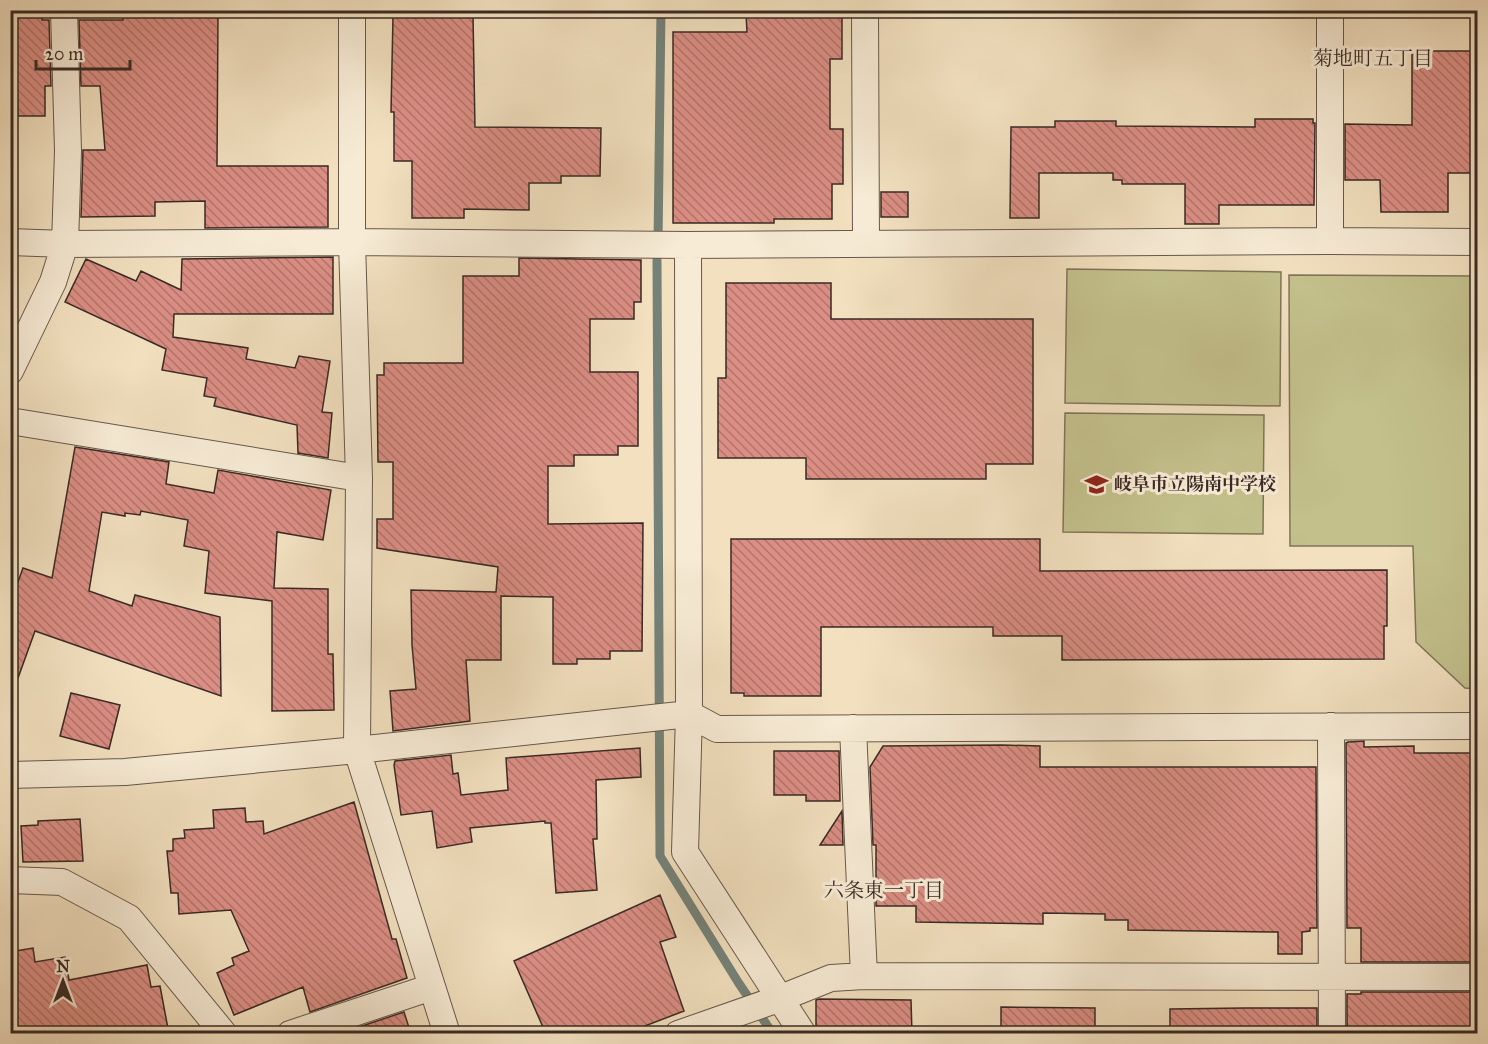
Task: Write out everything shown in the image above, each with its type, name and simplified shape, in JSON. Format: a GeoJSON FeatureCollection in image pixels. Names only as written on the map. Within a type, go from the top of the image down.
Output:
{"type":"FeatureCollection","features":[{"type":"Feature","properties":{"kind":"street"},"geometry":{"type":"LineString","coordinates":[[10,371],[53,282],[65,244],[68,152],[64,10]]}},
{"type":"Feature","properties":{"kind":"street"},"geometry":{"type":"LineString","coordinates":[[352,10],[352,242],[359,478],[357,750],[447,1034]]}},
{"type":"Feature","properties":{"kind":"street"},"geometry":{"type":"LineString","coordinates":[[865,10],[866,244]]}},
{"type":"Feature","properties":{"kind":"street"},"geometry":{"type":"LineString","coordinates":[[1330,10],[1330,241]]}},
{"type":"Feature","properties":{"kind":"street"},"geometry":{"type":"LineString","coordinates":[[10,242],[688,245],[1478,242]]}},
{"type":"Feature","properties":{"kind":"street"},"geometry":{"type":"LineString","coordinates":[[688,245],[689,714],[685,852],[803,1034]]}},
{"type":"Feature","properties":{"kind":"street"},"geometry":{"type":"LineString","coordinates":[[10,421],[359,478]]}},
{"type":"Feature","properties":{"kind":"street"},"geometry":{"type":"LineString","coordinates":[[10,775],[125,772],[357,750],[689,714],[717,729],[1478,726]]}},
{"type":"Feature","properties":{"kind":"street"},"geometry":{"type":"LineString","coordinates":[[1330,726],[1332,1034]]}},
{"type":"Feature","properties":{"kind":"street"},"geometry":{"type":"LineString","coordinates":[[853,728],[864,976]]}},
{"type":"Feature","properties":{"kind":"street"},"geometry":{"type":"LineString","coordinates":[[10,880],[62,882],[129,918],[224,1034]]}},
{"type":"Feature","properties":{"kind":"street"},"geometry":{"type":"LineString","coordinates":[[678,1034],[831,978],[864,976],[1478,977]]}},
{"type":"Feature","properties":{"kind":"street"},"geometry":{"type":"LineString","coordinates":[[290,1034],[432,987]]}},
{"type":"Feature","properties":{"kind":"shaded area"},"geometry":{"type":"Polygon","coordinates":[[[1067,269],[1281,272],[1280,406],[1065,403],[1067,269]]]}},
{"type":"Feature","properties":{"kind":"shaded area"},"geometry":{"type":"Polygon","coordinates":[[[1289,275],[1477,276],[1477,689],[1465,688],[1416,642],[1413,546],[1290,546],[1289,275]]]}},
{"type":"Feature","properties":{"kind":"shaded area"},"geometry":{"type":"Polygon","coordinates":[[[1065,413],[1264,415],[1263,534],[1063,532],[1065,413]]]}},
{"type":"Feature","properties":{"kind":"building"},"geometry":{"type":"Polygon","coordinates":[[[123,13],[218,14],[217,166],[328,166],[328,227],[205,228],[205,201],[155,202],[155,216],[81,217],[83,150],[105,150],[100,86],[81,86],[79,20],[123,20],[123,13]]]}},
{"type":"Feature","properties":{"kind":"building"},"geometry":{"type":"Polygon","coordinates":[[[10,14],[42,14],[42,20],[49,20],[51,86],[45,86],[45,116],[18,116],[16,56],[10,56],[10,14]]]}},
{"type":"Feature","properties":{"kind":"building"},"geometry":{"type":"Polygon","coordinates":[[[746,14],[842,14],[842,59],[830,59],[830,129],[843,129],[843,184],[832,184],[832,219],[774,219],[774,223],[673,223],[673,32],[747,32],[746,14]]]}},
{"type":"Feature","properties":{"kind":"building"},"geometry":{"type":"Polygon","coordinates":[[[393,16],[473,16],[475,127],[601,128],[600,176],[561,176],[561,183],[529,183],[529,210],[464,209],[464,218],[412,218],[412,161],[394,161],[394,112],[391,112],[393,16]]]}},
{"type":"Feature","properties":{"kind":"building"},"geometry":{"type":"Polygon","coordinates":[[[1412,51],[1478,51],[1478,173],[1448,173],[1448,212],[1381,212],[1380,180],[1345,180],[1345,124],[1412,125],[1412,51]]]}},
{"type":"Feature","properties":{"kind":"building"},"geometry":{"type":"Polygon","coordinates":[[[1255,119],[1313,119],[1315,123],[1314,205],[1219,205],[1219,224],[1185,224],[1185,184],[1122,184],[1122,180],[1113,180],[1113,173],[1039,173],[1039,218],[1010,218],[1011,127],[1055,127],[1055,121],[1116,121],[1116,126],[1255,127],[1255,119]]]}},
{"type":"Feature","properties":{"kind":"building"},"geometry":{"type":"Polygon","coordinates":[[[881,192],[908,192],[908,217],[881,217],[881,192]]]}},
{"type":"Feature","properties":{"kind":"building"},"geometry":{"type":"Polygon","coordinates":[[[333,257],[333,314],[174,314],[173,337],[248,348],[246,359],[295,368],[299,356],[330,361],[322,412],[332,413],[328,458],[298,453],[297,425],[214,406],[216,398],[204,396],[207,378],[162,370],[166,349],[65,302],[86,259],[136,281],[141,271],[181,290],[182,259],[333,257]]]}},
{"type":"Feature","properties":{"kind":"building"},"geometry":{"type":"Polygon","coordinates":[[[519,258],[641,260],[641,302],[634,302],[634,319],[590,319],[590,372],[638,372],[638,446],[618,446],[618,455],[574,455],[574,466],[548,466],[548,524],[643,523],[642,651],[610,651],[610,659],[577,659],[577,664],[553,664],[553,597],[501,596],[501,660],[466,660],[470,721],[393,731],[390,691],[416,689],[411,590],[496,592],[498,567],[377,548],[377,519],[393,519],[393,462],[378,462],[377,375],[384,375],[384,363],[463,363],[463,276],[519,276],[519,258]]]}},
{"type":"Feature","properties":{"kind":"building"},"geometry":{"type":"Polygon","coordinates":[[[726,283],[831,283],[831,319],[1033,319],[1033,464],[986,464],[986,479],[806,479],[806,458],[718,458],[718,378],[726,378],[726,283]]]}},
{"type":"Feature","properties":{"kind":"building"},"geometry":{"type":"Polygon","coordinates":[[[75,447],[169,462],[166,484],[214,493],[218,470],[331,490],[323,540],[277,532],[274,588],[328,589],[328,654],[333,654],[334,710],[272,711],[272,601],[205,593],[209,551],[184,546],[188,520],[141,511],[140,515],[125,513],[125,516],[102,512],[89,591],[132,606],[135,595],[220,617],[221,696],[35,631],[14,689],[10,688],[10,604],[23,568],[52,578],[75,447]]]}},
{"type":"Feature","properties":{"kind":"building"},"geometry":{"type":"Polygon","coordinates":[[[731,539],[1040,539],[1040,571],[1387,570],[1387,626],[1384,626],[1384,659],[1062,660],[1062,636],[993,636],[993,627],[821,627],[821,696],[744,696],[744,693],[731,693],[731,539]]]}},
{"type":"Feature","properties":{"kind":"building"},"geometry":{"type":"Polygon","coordinates":[[[71,693],[120,705],[109,749],[60,736],[71,693]]]}},
{"type":"Feature","properties":{"kind":"building"},"geometry":{"type":"Polygon","coordinates":[[[1364,741],[1364,747],[1414,746],[1414,753],[1477,753],[1478,962],[1361,962],[1361,928],[1347,928],[1346,743],[1364,741]]]}},
{"type":"Feature","properties":{"kind":"building"},"geometry":{"type":"Polygon","coordinates":[[[883,746],[1040,746],[1040,767],[1316,767],[1317,928],[1310,928],[1310,931],[1302,932],[1302,954],[1278,954],[1278,932],[1128,930],[1128,920],[1105,920],[1105,914],[1043,913],[1043,924],[916,922],[916,906],[876,906],[876,845],[873,845],[870,767],[883,746]]]}},
{"type":"Feature","properties":{"kind":"building"},"geometry":{"type":"Polygon","coordinates":[[[640,748],[641,777],[596,780],[597,839],[593,839],[597,890],[556,893],[551,823],[545,823],[545,821],[470,828],[472,842],[437,848],[432,811],[401,815],[395,761],[451,755],[453,774],[458,773],[461,795],[508,790],[506,758],[640,748]]]}},
{"type":"Feature","properties":{"kind":"building"},"geometry":{"type":"Polygon","coordinates":[[[774,751],[839,751],[840,801],[806,801],[806,795],[774,795],[774,751]]]}},
{"type":"Feature","properties":{"kind":"building"},"geometry":{"type":"Polygon","coordinates":[[[354,802],[392,939],[396,939],[407,978],[310,1012],[303,987],[234,1015],[217,973],[234,965],[232,958],[249,951],[231,910],[179,914],[178,893],[171,893],[167,851],[173,851],[173,839],[185,838],[184,830],[214,828],[213,810],[245,808],[246,822],[263,821],[264,834],[354,802]]]}},
{"type":"Feature","properties":{"kind":"building"},"geometry":{"type":"Polygon","coordinates":[[[842,811],[843,845],[820,845],[842,811]]]}},
{"type":"Feature","properties":{"kind":"building"},"geometry":{"type":"Polygon","coordinates":[[[80,819],[83,861],[23,862],[21,826],[38,825],[38,821],[80,819]]]}},
{"type":"Feature","properties":{"kind":"building"},"geometry":{"type":"Polygon","coordinates":[[[660,895],[676,937],[660,942],[684,1011],[624,1034],[546,1034],[514,961],[660,895]]]}},
{"type":"Feature","properties":{"kind":"building"},"geometry":{"type":"Polygon","coordinates":[[[33,948],[35,962],[65,957],[69,980],[147,965],[151,987],[160,986],[169,1034],[10,1034],[10,952],[33,948]]]}},
{"type":"Feature","properties":{"kind":"building"},"geometry":{"type":"Polygon","coordinates":[[[1361,992],[1478,992],[1478,1034],[1347,1034],[1347,994],[1361,994],[1361,992]]]}},
{"type":"Feature","properties":{"kind":"building"},"geometry":{"type":"Polygon","coordinates":[[[816,1000],[911,1000],[912,1034],[818,1034],[816,1000]]]}},
{"type":"Feature","properties":{"kind":"building"},"geometry":{"type":"Polygon","coordinates":[[[1001,1007],[1095,1008],[1095,1034],[1001,1034],[1001,1007]]]}},
{"type":"Feature","properties":{"kind":"building"},"geometry":{"type":"Polygon","coordinates":[[[1317,1008],[1317,1034],[1170,1034],[1170,1009],[1317,1008]]]}},
{"type":"Feature","properties":{"kind":"building"},"geometry":{"type":"Polygon","coordinates":[[[404,1012],[411,1034],[358,1034],[356,1028],[404,1012]]]}},
{"type":"Feature","properties":{"kind":"waterway"},"geometry":{"type":"LineString","coordinates":[[658,242],[661,10]]}},
{"type":"Feature","properties":{"kind":"waterway"},"geometry":{"type":"LineString","coordinates":[[657,260],[660,856],[773,1034]]}},
{"type":"Feature","properties":{"kind":"place","name":"岐阜市立陽南中学校"},"geometry":{"type":"Point","coordinates":[1096,484]}},
{"type":"Feature","properties":{"kind":"district","name":"菊地町五丁目"},"geometry":{"type":"Point","coordinates":[1373,58]}},
{"type":"Feature","properties":{"kind":"district","name":"六条東一丁目"},"geometry":{"type":"Point","coordinates":[884,890]}}]}
